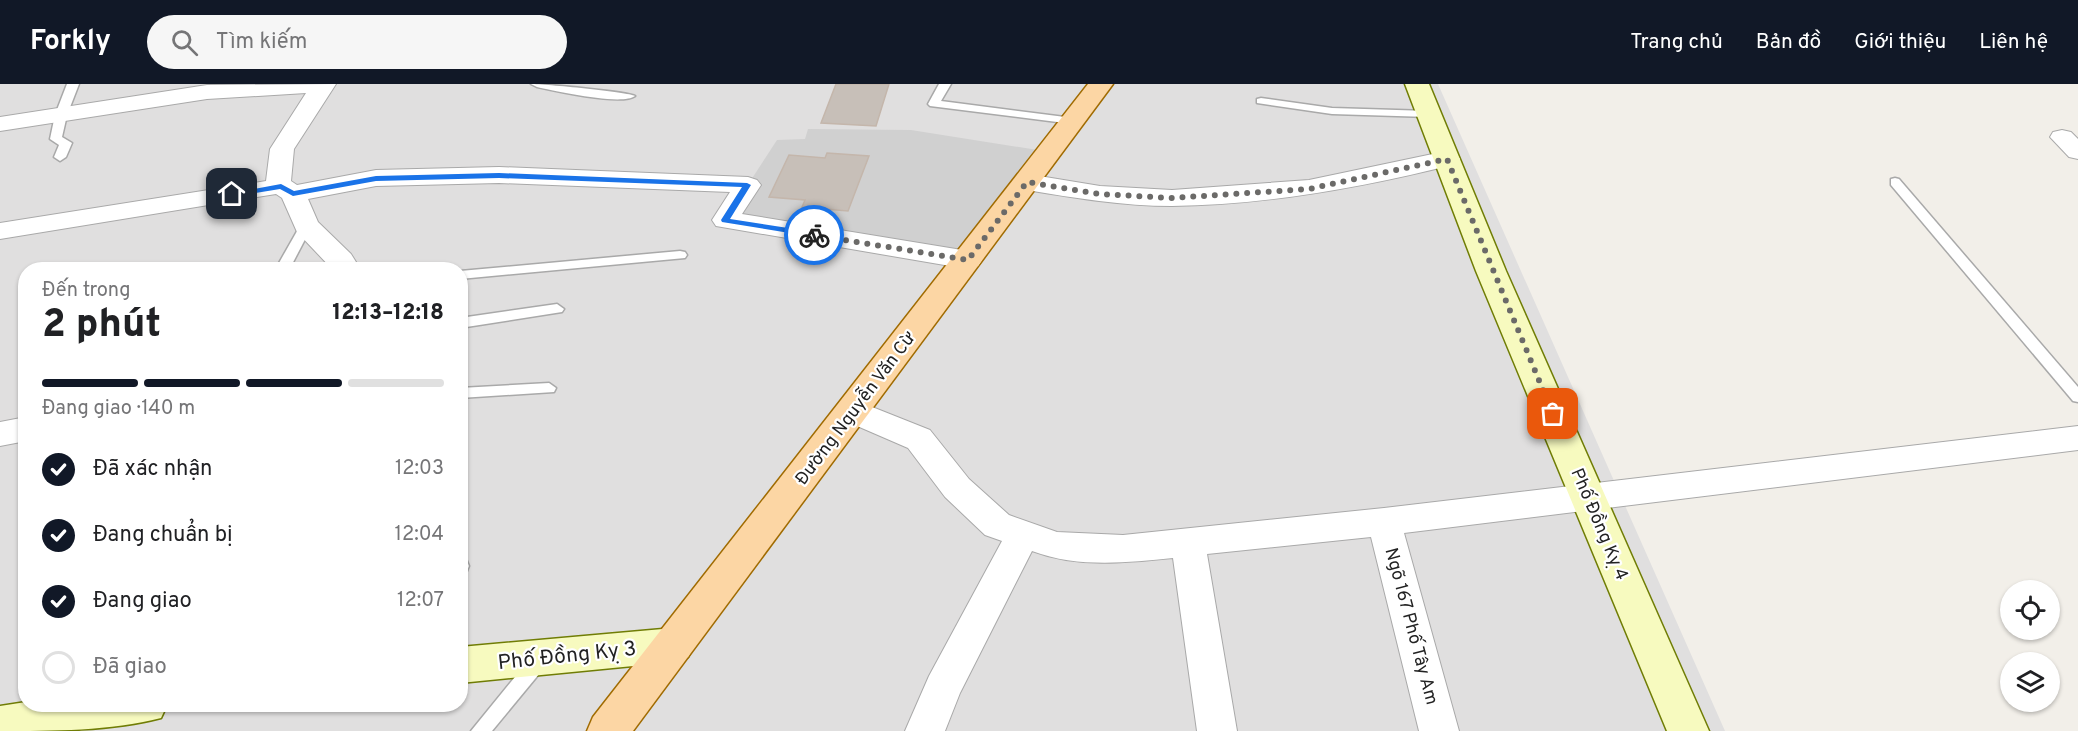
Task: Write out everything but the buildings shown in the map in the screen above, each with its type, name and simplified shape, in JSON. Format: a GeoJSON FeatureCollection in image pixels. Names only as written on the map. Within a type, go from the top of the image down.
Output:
{"type":"FeatureCollection","features":[{"type":"Feature","properties":{"kind":"main road","name":"Đường Nguyễn Văn Cừ"},"geometry":{"type":"LineString","coordinates":[[608,731],[1101,84]]}},
{"type":"Feature","properties":{"kind":"street"},"geometry":{"type":"LineString","coordinates":[[0,124],[207,92],[324,84]]}},
{"type":"Feature","properties":{"kind":"street"},"geometry":{"type":"LineString","coordinates":[[324,84],[282,149],[286,190],[306,226],[342,262]]}},
{"type":"Feature","properties":{"kind":"street","name":"Phố Đồng Kỵ 4"},"geometry":{"type":"LineString","coordinates":[[1417,84],[1491,270],[1688,731]]}},
{"type":"Feature","properties":{"kind":"street"},"geometry":{"type":"LineString","coordinates":[[1027,182],[1100,194],[1172,198],[1309,189],[1447,159]]}},
{"type":"Feature","properties":{"kind":"street"},"geometry":{"type":"LineString","coordinates":[[0,231],[376,178],[499,175],[747,185],[725,220],[968,260]]}},
{"type":"Feature","properties":{"kind":"street"},"geometry":{"type":"LineString","coordinates":[[852,411],[919,439],[957,488],[997,525],[1057,546],[1123,549],[1384,522],[2078,438]]}},
{"type":"Feature","properties":{"kind":"street"},"geometry":{"type":"LineString","coordinates":[[0,434],[18,431]]}},
{"type":"Feature","properties":{"kind":"street","name":"Ngõ 167 Phố Tây Am"},"geometry":{"type":"LineString","coordinates":[[1384,522],[1439,731]]}},
{"type":"Feature","properties":{"kind":"street"},"geometry":{"type":"LineString","coordinates":[[925,731],[943,688],[1023,534]]}},
{"type":"Feature","properties":{"kind":"street"},"geometry":{"type":"LineString","coordinates":[[1188,543],[1217,731]]}},
{"type":"Feature","properties":{"kind":"street","name":"Phố Đồng Kỵ 3"},"geometry":{"type":"LineString","coordinates":[[468,664],[674,645]]}},
{"type":"Feature","properties":{"kind":"street"},"geometry":{"type":"LineString","coordinates":[[0,725],[95,712]]}},
{"type":"Feature","properties":{"kind":"lane"},"geometry":{"type":"LineString","coordinates":[[60,157],[66,143],[56,139],[61,115],[73,84]]}},
{"type":"Feature","properties":{"kind":"lane"},"geometry":{"type":"LineString","coordinates":[[537,84],[590,94],[629,96]]}},
{"type":"Feature","properties":{"kind":"lane"},"geometry":{"type":"LineString","coordinates":[[945,84],[934,104],[1073,121]]}},
{"type":"Feature","properties":{"kind":"lane"},"geometry":{"type":"LineString","coordinates":[[1261,101],[1332,111],[1429,114]]}},
{"type":"Feature","properties":{"kind":"lane"},"geometry":{"type":"LineString","coordinates":[[1895,182],[2078,398]]}},
{"type":"Feature","properties":{"kind":"lane"},"geometry":{"type":"LineString","coordinates":[[286,262],[306,226]]}},
{"type":"Feature","properties":{"kind":"lane"},"geometry":{"type":"LineString","coordinates":[[468,274],[680,255]]}},
{"type":"Feature","properties":{"kind":"lane"},"geometry":{"type":"LineString","coordinates":[[468,322],[558,309]]}},
{"type":"Feature","properties":{"kind":"lane"},"geometry":{"type":"LineString","coordinates":[[468,393],[549,388]]}},
{"type":"Feature","properties":{"kind":"lane"},"geometry":{"type":"LineString","coordinates":[[480,731],[542,658]]}},
{"type":"Feature","properties":{"kind":"shaded area"},"geometry":{"type":"Polygon","coordinates":[[[0,84],[1438,84],[1725,731],[0,731],[0,84]]]}},
{"type":"Feature","properties":{"kind":"shaded area"},"geometry":{"type":"Polygon","coordinates":[[[808,129],[911,130],[1050,152],[968,260],[725,220],[777,140],[805,139],[808,129]]]}},
{"type":"Feature","properties":{"kind":"way so far"},"geometry":{"type":"LineString","coordinates":[[814,235],[968,260],[1027,182],[1100,194],[1172,198],[1309,189],[1447,159],[1491,270],[1553,414]]}},
{"type":"Feature","properties":{"kind":"route"},"geometry":{"type":"LineString","coordinates":[[232,194],[281,186],[293,194],[376,178],[499,175],[747,185],[725,220],[814,235]]}}]}
